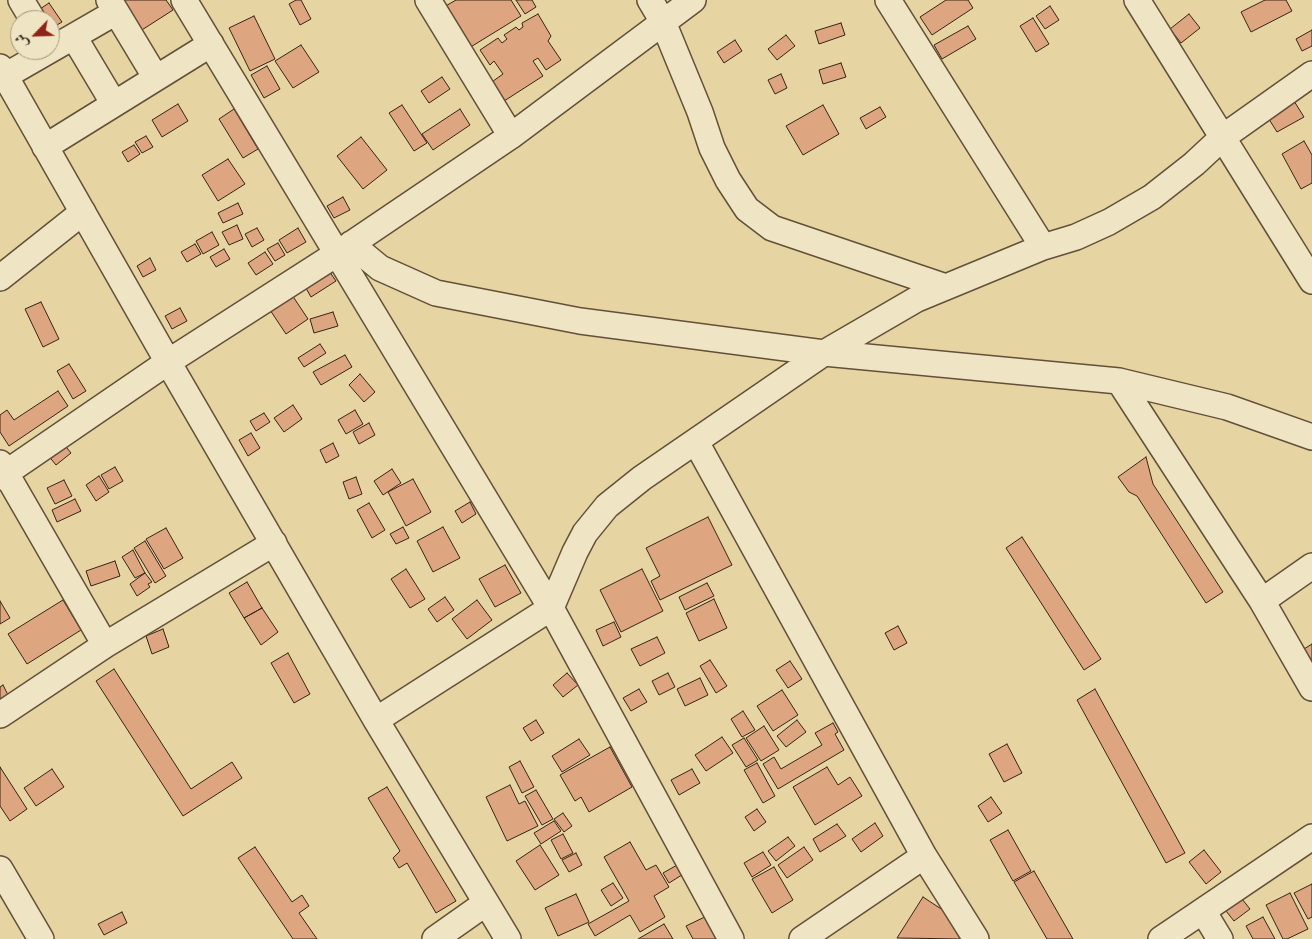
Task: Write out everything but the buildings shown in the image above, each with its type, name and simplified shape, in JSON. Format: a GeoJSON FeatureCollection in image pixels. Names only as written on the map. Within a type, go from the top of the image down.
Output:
{"type":"FeatureCollection","features":[{"type":"Feature","properties":{"kind":"street"},"geometry":{"type":"LineString","coordinates":[[184,0],[344,249],[550,608],[731,939]]}},
{"type":"Feature","properties":{"kind":"street"},"geometry":{"type":"LineString","coordinates":[[428,0],[510,136]]}},
{"type":"Feature","properties":{"kind":"street"},"geometry":{"type":"LineString","coordinates":[[650,0],[664,22],[700,112],[712,148],[728,180],[747,209],[772,228],[946,287]]}},
{"type":"Feature","properties":{"kind":"street"},"geometry":{"type":"LineString","coordinates":[[105,645],[2,471],[344,249],[510,136],[693,0]]}},
{"type":"Feature","properties":{"kind":"street"},"geometry":{"type":"LineString","coordinates":[[888,0],[1043,248]]}},
{"type":"Feature","properties":{"kind":"street"},"geometry":{"type":"LineString","coordinates":[[1137,0],[1312,281]]}},
{"type":"Feature","properties":{"kind":"street"},"geometry":{"type":"LineString","coordinates":[[60,44],[74,37],[112,6],[156,78]]}},
{"type":"Feature","properties":{"kind":"street"},"geometry":{"type":"LineString","coordinates":[[74,37],[114,104]]}},
{"type":"Feature","properties":{"kind":"street"},"geometry":{"type":"LineString","coordinates":[[45,147],[211,44]]}},
{"type":"Feature","properties":{"kind":"street"},"geometry":{"type":"LineString","coordinates":[[27,60],[3,72],[168,362],[376,720],[508,939]]}},
{"type":"Feature","properties":{"kind":"street"},"geometry":{"type":"LineString","coordinates":[[376,720],[550,608],[575,552],[586,533],[607,506],[642,478],[824,354],[917,299],[1043,248],[1076,237],[1109,222],[1152,198],[1194,164],[1223,137],[1312,74]]}},
{"type":"Feature","properties":{"kind":"street"},"geometry":{"type":"LineString","coordinates":[[0,278],[83,212]]}},
{"type":"Feature","properties":{"kind":"street"},"geometry":{"type":"LineString","coordinates":[[344,249],[380,268],[436,293],[580,321],[824,354],[1119,381],[1227,407],[1312,437]]}},
{"type":"Feature","properties":{"kind":"street"},"geometry":{"type":"LineString","coordinates":[[1119,381],[1262,601],[1312,688]]}},
{"type":"Feature","properties":{"kind":"street"},"geometry":{"type":"LineString","coordinates":[[696,442],[924,856],[976,939]]}},
{"type":"Feature","properties":{"kind":"street"},"geometry":{"type":"LineString","coordinates":[[0,714],[105,645],[274,543]]}},
{"type":"Feature","properties":{"kind":"street"},"geometry":{"type":"LineString","coordinates":[[1262,601],[1312,566]]}},
{"type":"Feature","properties":{"kind":"street"},"geometry":{"type":"LineString","coordinates":[[1161,939],[1312,837]]}},
{"type":"Feature","properties":{"kind":"street"},"geometry":{"type":"LineString","coordinates":[[802,939],[924,856]]}},
{"type":"Feature","properties":{"kind":"street"},"geometry":{"type":"LineString","coordinates":[[0,869],[41,939]]}},
{"type":"Feature","properties":{"kind":"street"},"geometry":{"type":"LineString","coordinates":[[434,939],[486,903]]}},
{"type":"Feature","properties":{"kind":"street"},"geometry":{"type":"LineString","coordinates":[[1203,910],[1220,939]]}}]}
